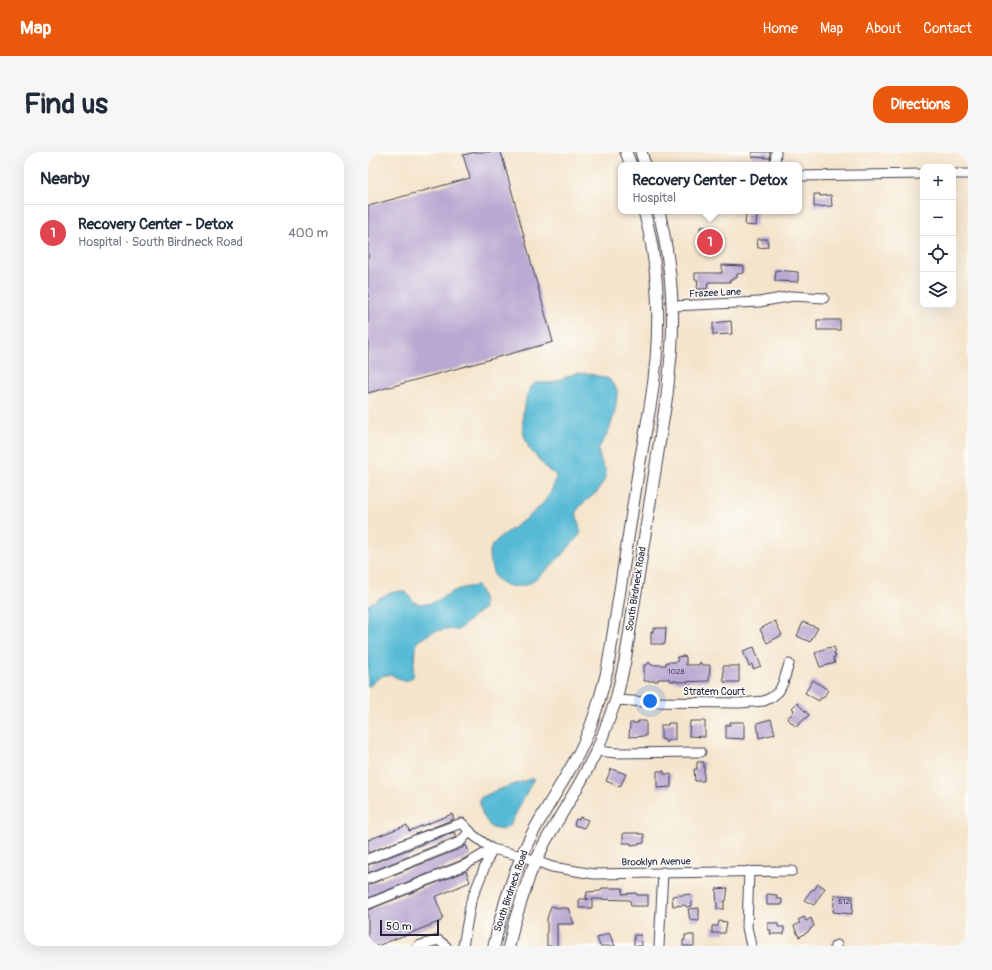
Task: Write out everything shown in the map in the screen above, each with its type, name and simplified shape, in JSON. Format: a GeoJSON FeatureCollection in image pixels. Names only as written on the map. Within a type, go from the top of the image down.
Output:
{"type":"FeatureCollection","features":[{"type":"Feature","properties":{"kind":"main road"},"geometry":{"type":"LineString","coordinates":[[626,152],[630,162]]}},
{"type":"Feature","properties":{"kind":"main road"},"geometry":{"type":"LineString","coordinates":[[641,152],[644,162]]}},
{"type":"Feature","properties":{"kind":"main road","name":"South Birdneck Road"},"geometry":{"type":"LineString","coordinates":[[494,946],[502,913],[522,856],[545,810],[584,743],[600,699],[607,671],[651,401],[656,355],[659,307],[658,293],[652,247],[645,214]]}},
{"type":"Feature","properties":{"kind":"main road","name":"South Birdneck Road"},"geometry":{"type":"LineString","coordinates":[[509,946],[514,923],[530,874],[554,826],[597,751],[616,700],[625,661],[667,394],[671,355],[673,306],[666,244],[660,214]]}},
{"type":"Feature","properties":{"kind":"street"},"geometry":{"type":"LineString","coordinates":[[775,162],[776,152]]}},
{"type":"Feature","properties":{"kind":"street"},"geometry":{"type":"LineString","coordinates":[[802,176],[920,174]]}},
{"type":"Feature","properties":{"kind":"street"},"geometry":{"type":"LineString","coordinates":[[956,174],[968,174]]}},
{"type":"Feature","properties":{"kind":"street","name":"Frazee Lane"},"geometry":{"type":"LineString","coordinates":[[673,306],[758,302],[793,296],[824,298]]}},
{"type":"Feature","properties":{"kind":"street","name":"Stratem Court"},"geometry":{"type":"LineString","coordinates":[[616,700],[647,702],[764,702],[772,698],[783,684],[790,664]]}},
{"type":"Feature","properties":{"kind":"street"},"geometry":{"type":"LineString","coordinates":[[597,751],[617,753],[701,752]]}},
{"type":"Feature","properties":{"kind":"street"},"geometry":{"type":"LineString","coordinates":[[368,859],[462,823],[492,849]]}},
{"type":"Feature","properties":{"kind":"street"},"geometry":{"type":"LineString","coordinates":[[368,880],[460,842],[470,831]]}},
{"type":"Feature","properties":{"kind":"street"},"geometry":{"type":"LineString","coordinates":[[368,904],[465,865],[492,849]]}},
{"type":"Feature","properties":{"kind":"street"},"geometry":{"type":"LineString","coordinates":[[463,946],[471,901],[492,849]]}},
{"type":"Feature","properties":{"kind":"street","name":"Brooklyn Avenue"},"geometry":{"type":"LineString","coordinates":[[492,849],[537,860],[552,867],[594,874],[792,870]]}},
{"type":"Feature","properties":{"kind":"street"},"geometry":{"type":"LineString","coordinates":[[749,871],[747,927],[750,946]]}},
{"type":"Feature","properties":{"kind":"street"},"geometry":{"type":"LineString","coordinates":[[660,946],[663,872]]}},
{"type":"Feature","properties":{"kind":"street"},"geometry":{"type":"LineString","coordinates":[[418,946],[438,940],[446,946]]}},
{"type":"Feature","properties":{"kind":"water"},"geometry":{"type":"Polygon","coordinates":[[[576,373],[590,374],[609,379],[617,390],[616,405],[608,433],[598,450],[602,464],[606,471],[604,481],[597,492],[582,504],[576,512],[581,533],[565,551],[548,569],[532,582],[521,586],[506,585],[501,583],[494,574],[489,558],[491,548],[499,538],[531,514],[544,502],[556,477],[554,473],[549,471],[529,448],[523,432],[523,413],[527,395],[530,387],[536,383],[551,383],[576,373]]]}},
{"type":"Feature","properties":{"kind":"water"},"geometry":{"type":"Polygon","coordinates":[[[477,586],[484,602],[484,608],[458,630],[446,629],[432,632],[418,641],[415,649],[413,677],[405,681],[391,675],[384,675],[368,687],[368,605],[385,595],[401,591],[408,594],[413,602],[419,604],[429,604],[452,592],[467,587],[477,586]]]}},
{"type":"Feature","properties":{"kind":"water"},"geometry":{"type":"Polygon","coordinates":[[[534,778],[510,825],[503,830],[492,828],[483,814],[480,806],[480,798],[497,790],[534,778]]]}},
{"type":"Feature","properties":{"kind":"building"},"geometry":{"type":"Polygon","coordinates":[[[476,152],[501,152],[553,342],[368,393],[368,206],[470,178],[463,155],[476,152]]]}},
{"type":"Feature","properties":{"kind":"building"},"geometry":{"type":"Polygon","coordinates":[[[752,152],[770,152],[770,158],[752,157],[752,152]]]}},
{"type":"Feature","properties":{"kind":"building"},"geometry":{"type":"Polygon","coordinates":[[[814,194],[820,194],[820,196],[831,195],[832,206],[814,207],[814,194]]]}},
{"type":"Feature","properties":{"kind":"building"},"geometry":{"type":"Polygon","coordinates":[[[746,214],[757,214],[756,226],[745,225],[746,214]]]}},
{"type":"Feature","properties":{"kind":"building"},"geometry":{"type":"Polygon","coordinates":[[[700,227],[715,227],[715,235],[718,235],[719,251],[701,252],[700,227]]]}},
{"type":"Feature","properties":{"kind":"building"},"geometry":{"type":"Polygon","coordinates":[[[757,239],[767,239],[768,247],[758,248],[757,239]]]}},
{"type":"Feature","properties":{"kind":"building"},"geometry":{"type":"Polygon","coordinates":[[[722,265],[744,266],[744,273],[737,274],[737,278],[733,278],[730,282],[708,282],[707,289],[697,289],[698,280],[695,280],[695,273],[722,273],[722,265]]]}},
{"type":"Feature","properties":{"kind":"building"},"geometry":{"type":"Polygon","coordinates":[[[776,270],[798,272],[798,282],[775,281],[776,270]]]}},
{"type":"Feature","properties":{"kind":"building"},"geometry":{"type":"Polygon","coordinates":[[[817,320],[840,320],[840,330],[817,330],[817,320]]]}},
{"type":"Feature","properties":{"kind":"building"},"geometry":{"type":"Polygon","coordinates":[[[731,321],[732,334],[713,335],[713,323],[731,321]]]}},
{"type":"Feature","properties":{"kind":"building"},"geometry":{"type":"Polygon","coordinates":[[[775,621],[782,635],[767,643],[760,629],[775,621]]]}},
{"type":"Feature","properties":{"kind":"building"},"geometry":{"type":"Polygon","coordinates":[[[803,622],[818,628],[810,642],[797,636],[803,622]]]}},
{"type":"Feature","properties":{"kind":"building"},"geometry":{"type":"Polygon","coordinates":[[[653,628],[666,628],[665,644],[651,644],[651,632],[653,632],[653,628]]]}},
{"type":"Feature","properties":{"kind":"building"},"geometry":{"type":"Polygon","coordinates":[[[754,647],[761,666],[753,669],[752,664],[749,666],[743,651],[754,647]]]}},
{"type":"Feature","properties":{"kind":"building"},"geometry":{"type":"Polygon","coordinates":[[[834,647],[836,652],[834,653],[836,657],[833,657],[835,663],[820,667],[815,653],[826,648],[834,647]]]}},
{"type":"Feature","properties":{"kind":"building"},"geometry":{"type":"Polygon","coordinates":[[[677,657],[686,657],[686,665],[699,665],[700,662],[702,665],[710,665],[709,681],[677,682],[670,681],[670,679],[658,679],[658,681],[644,681],[644,665],[647,665],[649,662],[651,665],[666,665],[666,662],[677,662],[677,657]]]}},
{"type":"Feature","properties":{"kind":"building"},"geometry":{"type":"Polygon","coordinates":[[[723,666],[739,666],[739,682],[724,682],[723,666]]]}},
{"type":"Feature","properties":{"kind":"building"},"geometry":{"type":"Polygon","coordinates":[[[813,680],[828,690],[819,701],[805,693],[813,680]]]}},
{"type":"Feature","properties":{"kind":"building"},"geometry":{"type":"Polygon","coordinates":[[[797,703],[809,715],[796,727],[787,718],[792,714],[794,710],[792,708],[797,703]]]}},
{"type":"Feature","properties":{"kind":"building"},"geometry":{"type":"Polygon","coordinates":[[[771,719],[775,734],[759,738],[757,723],[771,719]]]}},
{"type":"Feature","properties":{"kind":"building"},"geometry":{"type":"Polygon","coordinates":[[[638,721],[646,721],[646,736],[629,737],[630,723],[638,723],[638,721]]]}},
{"type":"Feature","properties":{"kind":"building"},"geometry":{"type":"Polygon","coordinates":[[[690,721],[705,721],[705,737],[689,736],[690,721]]]}},
{"type":"Feature","properties":{"kind":"building"},"geometry":{"type":"Polygon","coordinates":[[[730,722],[744,722],[744,739],[726,738],[726,725],[730,725],[730,722]]]}},
{"type":"Feature","properties":{"kind":"building"},"geometry":{"type":"Polygon","coordinates":[[[668,723],[675,723],[675,740],[668,740],[666,743],[665,740],[661,739],[661,725],[668,725],[668,723]]]}},
{"type":"Feature","properties":{"kind":"building"},"geometry":{"type":"Polygon","coordinates":[[[697,762],[704,762],[704,781],[695,781],[694,769],[697,769],[697,762]]]}},
{"type":"Feature","properties":{"kind":"building"},"geometry":{"type":"Polygon","coordinates":[[[611,769],[626,774],[620,787],[606,781],[611,769]]]}},
{"type":"Feature","properties":{"kind":"building"},"geometry":{"type":"Polygon","coordinates":[[[657,771],[664,771],[664,774],[671,774],[671,787],[657,788],[657,771]]]}},
{"type":"Feature","properties":{"kind":"building"},"geometry":{"type":"Polygon","coordinates":[[[452,814],[454,819],[368,853],[368,840],[407,825],[409,831],[452,814]]]}},
{"type":"Feature","properties":{"kind":"building"},"geometry":{"type":"Polygon","coordinates":[[[580,817],[588,820],[584,828],[574,825],[576,819],[579,820],[580,817]]]}},
{"type":"Feature","properties":{"kind":"building"},"geometry":{"type":"Polygon","coordinates":[[[454,832],[456,837],[368,873],[368,865],[454,832]]]}},
{"type":"Feature","properties":{"kind":"building"},"geometry":{"type":"Polygon","coordinates":[[[623,833],[644,834],[644,843],[631,845],[631,843],[623,843],[623,833]]]}},
{"type":"Feature","properties":{"kind":"building"},"geometry":{"type":"Polygon","coordinates":[[[466,845],[470,855],[462,860],[368,898],[368,885],[462,848],[466,845]]]}},
{"type":"Feature","properties":{"kind":"building"},"geometry":{"type":"Polygon","coordinates":[[[466,871],[470,882],[435,897],[443,917],[441,921],[377,946],[368,946],[368,910],[466,871]]]}},
{"type":"Feature","properties":{"kind":"building"},"geometry":{"type":"Polygon","coordinates":[[[818,884],[825,888],[814,905],[804,900],[818,884]]]}},
{"type":"Feature","properties":{"kind":"building"},"geometry":{"type":"Polygon","coordinates":[[[602,888],[623,888],[622,894],[636,893],[637,895],[648,895],[648,906],[631,906],[630,900],[592,899],[592,908],[579,908],[579,899],[586,899],[587,892],[601,891],[602,888]]]}},
{"type":"Feature","properties":{"kind":"building"},"geometry":{"type":"Polygon","coordinates":[[[728,888],[726,901],[724,901],[724,909],[717,909],[716,889],[728,888]]]}},
{"type":"Feature","properties":{"kind":"building"},"geometry":{"type":"Polygon","coordinates":[[[691,894],[692,906],[673,906],[672,896],[691,894]]]}},
{"type":"Feature","properties":{"kind":"building"},"geometry":{"type":"Polygon","coordinates":[[[767,894],[777,895],[777,899],[782,899],[782,905],[767,905],[767,894]]]}},
{"type":"Feature","properties":{"kind":"building"},"geometry":{"type":"Polygon","coordinates":[[[835,895],[853,896],[852,914],[833,912],[835,895]]]}},
{"type":"Feature","properties":{"kind":"building"},"geometry":{"type":"Polygon","coordinates":[[[551,906],[568,908],[574,924],[557,924],[557,946],[547,946],[547,919],[551,906]]]}},
{"type":"Feature","properties":{"kind":"building"},"geometry":{"type":"Polygon","coordinates":[[[699,908],[699,921],[690,920],[688,909],[699,908]]]}},
{"type":"Feature","properties":{"kind":"building"},"geometry":{"type":"Polygon","coordinates":[[[804,917],[806,921],[811,918],[814,926],[808,932],[799,937],[794,926],[800,923],[798,920],[804,917]]]}},
{"type":"Feature","properties":{"kind":"building"},"geometry":{"type":"Polygon","coordinates":[[[719,921],[727,922],[725,933],[712,933],[712,926],[718,926],[719,921]]]}},
{"type":"Feature","properties":{"kind":"building"},"geometry":{"type":"Polygon","coordinates":[[[768,923],[778,923],[778,927],[784,927],[784,934],[770,934],[771,930],[768,930],[768,923]]]}},
{"type":"Feature","properties":{"kind":"building"},"geometry":{"type":"Polygon","coordinates":[[[609,933],[615,946],[600,946],[597,938],[609,933]]]}},
{"type":"Feature","properties":{"kind":"building"},"geometry":{"type":"Polygon","coordinates":[[[634,935],[641,935],[642,946],[634,946],[634,935]]]}},
{"type":"Feature","properties":{"kind":"building"},"geometry":{"type":"Polygon","coordinates":[[[685,935],[694,935],[694,946],[683,946],[685,935]]]}},
{"type":"Feature","properties":{"kind":"place","name":"Recovery Center - Detox"},"geometry":{"type":"Point","coordinates":[710,242]}}]}
